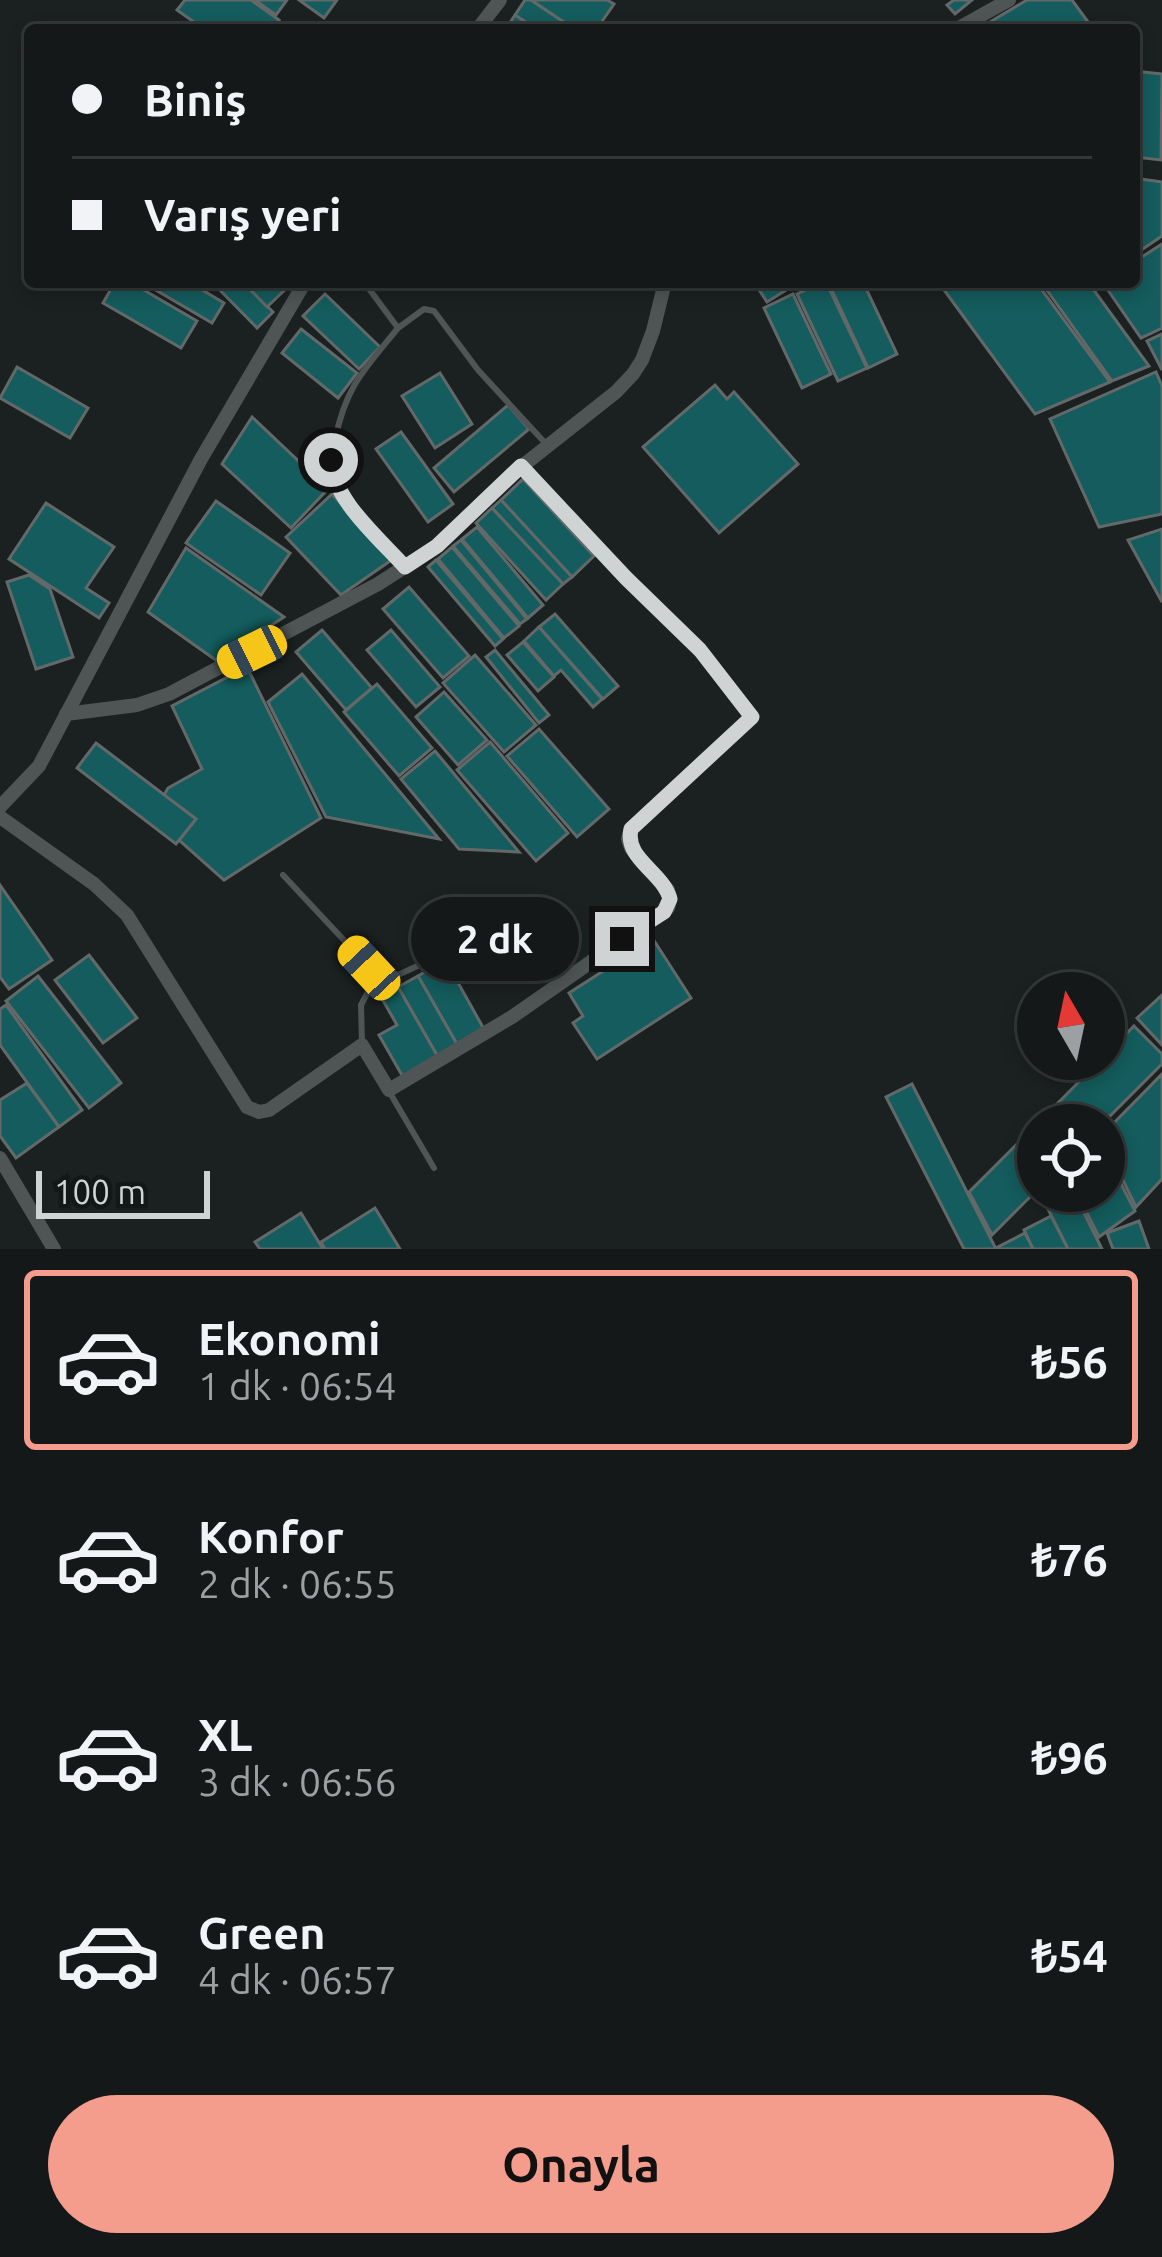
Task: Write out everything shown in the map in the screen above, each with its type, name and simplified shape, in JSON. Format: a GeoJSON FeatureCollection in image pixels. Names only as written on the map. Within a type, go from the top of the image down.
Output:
{"type":"FeatureCollection","features":[{"type":"Feature","properties":{"kind":"street"},"geometry":{"type":"LineString","coordinates":[[966,24],[1009,0]]}},
{"type":"Feature","properties":{"kind":"street"},"geometry":{"type":"LineString","coordinates":[[0,807],[39,766],[201,459],[301,288]]}},
{"type":"Feature","properties":{"kind":"street"},"geometry":{"type":"LineString","coordinates":[[66,714],[137,705],[169,694],[437,546],[521,466],[633,374],[648,345],[663,288]]}},
{"type":"Feature","properties":{"kind":"street"},"geometry":{"type":"LineString","coordinates":[[0,818],[94,884],[127,915],[247,1107],[259,1112],[269,1110],[362,1045],[388,1090],[512,1017],[664,912],[670,903],[668,890],[631,848],[631,829],[752,717],[700,650],[521,466]]}},
{"type":"Feature","properties":{"kind":"street"},"geometry":{"type":"LineString","coordinates":[[0,1158],[54,1249]]}},
{"type":"Feature","properties":{"kind":"lane"},"geometry":{"type":"LineString","coordinates":[[368,288],[398,328]]}},
{"type":"Feature","properties":{"kind":"lane"},"geometry":{"type":"LineString","coordinates":[[405,567],[341,495],[331,470],[348,393],[398,328],[424,309],[434,311],[478,370],[547,445]]}},
{"type":"Feature","properties":{"kind":"lane"},"geometry":{"type":"LineString","coordinates":[[283,875],[378,983]]}},
{"type":"Feature","properties":{"kind":"lane"},"geometry":{"type":"LineString","coordinates":[[362,1045],[363,999],[370,988],[441,955],[469,936]]}},
{"type":"Feature","properties":{"kind":"lane"},"geometry":{"type":"LineString","coordinates":[[388,1090],[434,1168]]}},
{"type":"Feature","properties":{"kind":"building"},"geometry":{"type":"Polygon","coordinates":[[[185,0],[251,0],[279,20],[275,24],[197,24],[177,10],[185,0]]]}},
{"type":"Feature","properties":{"kind":"building"},"geometry":{"type":"Polygon","coordinates":[[[255,0],[287,0],[276,15],[255,0]]]}},
{"type":"Feature","properties":{"kind":"building"},"geometry":{"type":"Polygon","coordinates":[[[299,0],[337,0],[324,18],[299,0]]]}},
{"type":"Feature","properties":{"kind":"building"},"geometry":{"type":"Polygon","coordinates":[[[525,0],[531,0],[567,24],[528,24],[515,15],[525,0]]]}},
{"type":"Feature","properties":{"kind":"building"},"geometry":{"type":"Polygon","coordinates":[[[531,0],[607,0],[614,4],[600,24],[567,24],[531,0]]]}},
{"type":"Feature","properties":{"kind":"building"},"geometry":{"type":"Polygon","coordinates":[[[972,0],[955,14],[947,5],[972,0]]]}},
{"type":"Feature","properties":{"kind":"building"},"geometry":{"type":"Polygon","coordinates":[[[1027,0],[1072,0],[1090,24],[987,24],[1027,0]]]}},
{"type":"Feature","properties":{"kind":"building"},"geometry":{"type":"Polygon","coordinates":[[[1140,72],[1162,74],[1161,160],[1140,158],[1140,72]]]}},
{"type":"Feature","properties":{"kind":"building"},"geometry":{"type":"Polygon","coordinates":[[[1140,179],[1162,182],[1162,236],[1140,251],[1140,179]]]}},
{"type":"Feature","properties":{"kind":"building"},"geometry":{"type":"Polygon","coordinates":[[[1162,244],[1162,328],[1141,338],[1106,288],[1140,288],[1140,258],[1162,244]]]}},
{"type":"Feature","properties":{"kind":"building"},"geometry":{"type":"Polygon","coordinates":[[[112,288],[140,288],[197,321],[181,348],[103,303],[112,288]]]}},
{"type":"Feature","properties":{"kind":"building"},"geometry":{"type":"Polygon","coordinates":[[[152,288],[199,288],[224,303],[212,323],[152,288]]]}},
{"type":"Feature","properties":{"kind":"building"},"geometry":{"type":"Polygon","coordinates":[[[218,288],[249,288],[273,312],[257,328],[218,288]]]}},
{"type":"Feature","properties":{"kind":"building"},"geometry":{"type":"Polygon","coordinates":[[[249,288],[287,288],[267,307],[249,288]]]}},
{"type":"Feature","properties":{"kind":"building"},"geometry":{"type":"Polygon","coordinates":[[[758,288],[789,288],[767,302],[758,288]]]}},
{"type":"Feature","properties":{"kind":"building"},"geometry":{"type":"Polygon","coordinates":[[[829,288],[867,368],[838,381],[797,294],[829,288]]]}},
{"type":"Feature","properties":{"kind":"building"},"geometry":{"type":"Polygon","coordinates":[[[831,288],[866,288],[897,354],[868,368],[831,288]]]}},
{"type":"Feature","properties":{"kind":"building"},"geometry":{"type":"Polygon","coordinates":[[[1040,288],[1110,382],[1035,414],[944,290],[1040,288]]]}},
{"type":"Feature","properties":{"kind":"building"},"geometry":{"type":"Polygon","coordinates":[[[1045,288],[1092,288],[1149,366],[1112,381],[1045,288]]]}},
{"type":"Feature","properties":{"kind":"building"},"geometry":{"type":"Polygon","coordinates":[[[325,294],[380,347],[359,369],[303,316],[325,294]]]}},
{"type":"Feature","properties":{"kind":"building"},"geometry":{"type":"Polygon","coordinates":[[[793,294],[831,374],[802,388],[764,308],[793,294]]]}},
{"type":"Feature","properties":{"kind":"building"},"geometry":{"type":"Polygon","coordinates":[[[301,329],[357,373],[338,398],[282,353],[301,329]]]}},
{"type":"Feature","properties":{"kind":"building"},"geometry":{"type":"Polygon","coordinates":[[[1162,334],[1162,370],[1147,341],[1162,334]]]}},
{"type":"Feature","properties":{"kind":"building"},"geometry":{"type":"Polygon","coordinates":[[[17,367],[88,408],[70,438],[0,398],[17,367]]]}},
{"type":"Feature","properties":{"kind":"building"},"geometry":{"type":"Polygon","coordinates":[[[1156,372],[1162,386],[1162,514],[1099,527],[1050,419],[1156,372]]]}},
{"type":"Feature","properties":{"kind":"building"},"geometry":{"type":"Polygon","coordinates":[[[440,373],[472,424],[435,448],[402,396],[440,373]]]}},
{"type":"Feature","properties":{"kind":"building"},"geometry":{"type":"Polygon","coordinates":[[[715,385],[727,399],[734,392],[798,464],[719,533],[643,447],[715,385]]]}},
{"type":"Feature","properties":{"kind":"building"},"geometry":{"type":"Polygon","coordinates":[[[508,405],[529,429],[454,492],[434,468],[508,405]]]}},
{"type":"Feature","properties":{"kind":"building"},"geometry":{"type":"Polygon","coordinates":[[[252,417],[328,489],[291,528],[222,464],[252,417]]]}},
{"type":"Feature","properties":{"kind":"building"},"geometry":{"type":"Polygon","coordinates":[[[401,432],[453,504],[428,522],[376,449],[401,432]]]}},
{"type":"Feature","properties":{"kind":"building"},"geometry":{"type":"Polygon","coordinates":[[[523,479],[594,556],[572,577],[501,500],[523,479]]]}},
{"type":"Feature","properties":{"kind":"building"},"geometry":{"type":"Polygon","coordinates":[[[332,494],[393,559],[341,595],[286,537],[332,494]]]}},
{"type":"Feature","properties":{"kind":"building"},"geometry":{"type":"Polygon","coordinates":[[[501,500],[572,577],[563,584],[492,508],[501,500]]]}},
{"type":"Feature","properties":{"kind":"building"},"geometry":{"type":"Polygon","coordinates":[[[216,501],[290,553],[261,595],[186,543],[216,501]]]}},
{"type":"Feature","properties":{"kind":"building"},"geometry":{"type":"Polygon","coordinates":[[[46,503],[114,547],[86,588],[109,603],[99,618],[9,559],[46,503]]]}},
{"type":"Feature","properties":{"kind":"building"},"geometry":{"type":"Polygon","coordinates":[[[492,508],[563,584],[546,600],[476,523],[492,508]]]}},
{"type":"Feature","properties":{"kind":"building"},"geometry":{"type":"Polygon","coordinates":[[[477,527],[543,605],[528,618],[462,539],[477,527]]]}},
{"type":"Feature","properties":{"kind":"building"},"geometry":{"type":"Polygon","coordinates":[[[1162,529],[1162,602],[1128,540],[1162,529]]]}},
{"type":"Feature","properties":{"kind":"building"},"geometry":{"type":"Polygon","coordinates":[[[461,540],[527,619],[520,624],[453,546],[461,540]]]}},
{"type":"Feature","properties":{"kind":"building"},"geometry":{"type":"Polygon","coordinates":[[[452,547],[519,626],[504,638],[438,559],[452,547]]]}},
{"type":"Feature","properties":{"kind":"building"},"geometry":{"type":"Polygon","coordinates":[[[186,548],[284,617],[217,661],[148,612],[186,548]]]}},
{"type":"Feature","properties":{"kind":"building"},"geometry":{"type":"Polygon","coordinates":[[[436,560],[503,639],[495,646],[428,567],[436,560]]]}},
{"type":"Feature","properties":{"kind":"building"},"geometry":{"type":"Polygon","coordinates":[[[29,575],[50,589],[73,657],[36,669],[7,582],[29,575]]]}},
{"type":"Feature","properties":{"kind":"building"},"geometry":{"type":"Polygon","coordinates":[[[409,587],[469,656],[443,678],[383,609],[409,587]]]}},
{"type":"Feature","properties":{"kind":"building"},"geometry":{"type":"Polygon","coordinates":[[[555,614],[618,686],[603,699],[539,627],[555,614]]]}},
{"type":"Feature","properties":{"kind":"building"},"geometry":{"type":"Polygon","coordinates":[[[539,627],[602,699],[593,707],[561,670],[554,676],[524,641],[539,627]]]}},
{"type":"Feature","properties":{"kind":"building"},"geometry":{"type":"Polygon","coordinates":[[[322,630],[372,688],[346,710],[296,652],[322,630]]]}},
{"type":"Feature","properties":{"kind":"building"},"geometry":{"type":"Polygon","coordinates":[[[391,630],[440,687],[416,707],[367,650],[391,630]]]}},
{"type":"Feature","properties":{"kind":"building"},"geometry":{"type":"Polygon","coordinates":[[[523,642],[554,677],[538,691],[507,655],[523,642]]]}},
{"type":"Feature","properties":{"kind":"building"},"geometry":{"type":"Polygon","coordinates":[[[495,650],[549,715],[539,723],[486,657],[495,650]]]}},
{"type":"Feature","properties":{"kind":"building"},"geometry":{"type":"Polygon","coordinates":[[[475,655],[536,725],[504,752],[443,683],[475,655]]]}},
{"type":"Feature","properties":{"kind":"building"},"geometry":{"type":"Polygon","coordinates":[[[247,667],[321,818],[224,880],[179,840],[196,819],[164,795],[202,769],[172,706],[247,667]]]}},
{"type":"Feature","properties":{"kind":"building"},"geometry":{"type":"Polygon","coordinates":[[[302,674],[439,839],[326,817],[268,702],[302,674]]]}},
{"type":"Feature","properties":{"kind":"building"},"geometry":{"type":"Polygon","coordinates":[[[377,684],[432,748],[399,776],[344,712],[377,684]]]}},
{"type":"Feature","properties":{"kind":"building"},"geometry":{"type":"Polygon","coordinates":[[[444,692],[487,740],[458,765],[416,717],[444,692]]]}},
{"type":"Feature","properties":{"kind":"building"},"geometry":{"type":"Polygon","coordinates":[[[539,729],[609,809],[577,837],[507,756],[539,729]]]}},
{"type":"Feature","properties":{"kind":"building"},"geometry":{"type":"Polygon","coordinates":[[[490,742],[568,833],[536,861],[457,770],[490,742]]]}},
{"type":"Feature","properties":{"kind":"building"},"geometry":{"type":"Polygon","coordinates":[[[96,743],[196,819],[176,844],[77,768],[96,743]]]}},
{"type":"Feature","properties":{"kind":"building"},"geometry":{"type":"Polygon","coordinates":[[[435,751],[519,852],[459,849],[401,779],[435,751]]]}},
{"type":"Feature","properties":{"kind":"building"},"geometry":{"type":"Polygon","coordinates":[[[0,885],[52,960],[9,989],[0,977],[0,885]]]}},
{"type":"Feature","properties":{"kind":"building"},"geometry":{"type":"Polygon","coordinates":[[[653,939],[691,998],[597,1059],[573,1023],[583,1016],[569,993],[653,939]]]}},
{"type":"Feature","properties":{"kind":"building"},"geometry":{"type":"Polygon","coordinates":[[[89,955],[137,1018],[103,1043],[55,980],[89,955]]]}},
{"type":"Feature","properties":{"kind":"building"},"geometry":{"type":"Polygon","coordinates":[[[428,970],[451,970],[485,1031],[458,1046],[418,976],[428,970]]]}},
{"type":"Feature","properties":{"kind":"building"},"geometry":{"type":"Polygon","coordinates":[[[38,976],[121,1083],[89,1108],[6,1001],[38,976]]]}},
{"type":"Feature","properties":{"kind":"building"},"geometry":{"type":"Polygon","coordinates":[[[418,976],[458,1046],[438,1057],[398,987],[418,976]]]}},
{"type":"Feature","properties":{"kind":"building"},"geometry":{"type":"Polygon","coordinates":[[[398,987],[438,1057],[403,1077],[379,1035],[397,1025],[381,997],[398,987]]]}},
{"type":"Feature","properties":{"kind":"building"},"geometry":{"type":"Polygon","coordinates":[[[1162,995],[1162,1045],[1137,1018],[1162,995]]]}},
{"type":"Feature","properties":{"kind":"building"},"geometry":{"type":"Polygon","coordinates":[[[6,1005],[82,1110],[59,1127],[0,1045],[0,1009],[6,1005]]]}},
{"type":"Feature","properties":{"kind":"building"},"geometry":{"type":"Polygon","coordinates":[[[1134,1026],[1162,1054],[1162,1064],[1122,1104],[1061,1104],[1081,1080],[1125,1080],[1125,1035],[1134,1026]]]}},
{"type":"Feature","properties":{"kind":"building"},"geometry":{"type":"Polygon","coordinates":[[[1162,1074],[1162,1179],[1136,1207],[1125,1184],[1125,1112],[1162,1074]]]}},
{"type":"Feature","properties":{"kind":"building"},"geometry":{"type":"Polygon","coordinates":[[[27,1083],[59,1127],[16,1158],[0,1136],[0,1100],[27,1083]]]}},
{"type":"Feature","properties":{"kind":"building"},"geometry":{"type":"Polygon","coordinates":[[[912,1084],[996,1249],[964,1249],[886,1097],[912,1084]]]}},
{"type":"Feature","properties":{"kind":"building"},"geometry":{"type":"Polygon","coordinates":[[[1017,1144],[1017,1210],[992,1235],[969,1192],[1017,1144]]]}},
{"type":"Feature","properties":{"kind":"building"},"geometry":{"type":"Polygon","coordinates":[[[1125,1192],[1135,1211],[1099,1237],[1086,1212],[1125,1212],[1125,1192]]]}},
{"type":"Feature","properties":{"kind":"building"},"geometry":{"type":"Polygon","coordinates":[[[375,1208],[400,1249],[325,1249],[321,1242],[375,1208]]]}},
{"type":"Feature","properties":{"kind":"building"},"geometry":{"type":"Polygon","coordinates":[[[1050,1212],[1084,1212],[1102,1249],[1068,1249],[1050,1212]]]}},
{"type":"Feature","properties":{"kind":"building"},"geometry":{"type":"Polygon","coordinates":[[[301,1213],[323,1249],[260,1249],[255,1242],[301,1213]]]}},
{"type":"Feature","properties":{"kind":"building"},"geometry":{"type":"Polygon","coordinates":[[[1051,1216],[1068,1249],[1033,1249],[1024,1230],[1051,1216]]]}},
{"type":"Feature","properties":{"kind":"building"},"geometry":{"type":"Polygon","coordinates":[[[1139,1221],[1149,1249],[1113,1249],[1107,1233],[1139,1221]]]}},
{"type":"Feature","properties":{"kind":"building"},"geometry":{"type":"Polygon","coordinates":[[[1025,1233],[1033,1249],[999,1249],[998,1247],[1025,1233]]]}},
{"type":"Feature","properties":{"kind":"route"},"geometry":{"type":"LineString","coordinates":[[331,460],[341,495],[405,567],[437,546],[521,466],[700,650],[752,717],[631,829],[631,848],[666,887],[670,899],[664,912],[622,939]]}}]}
